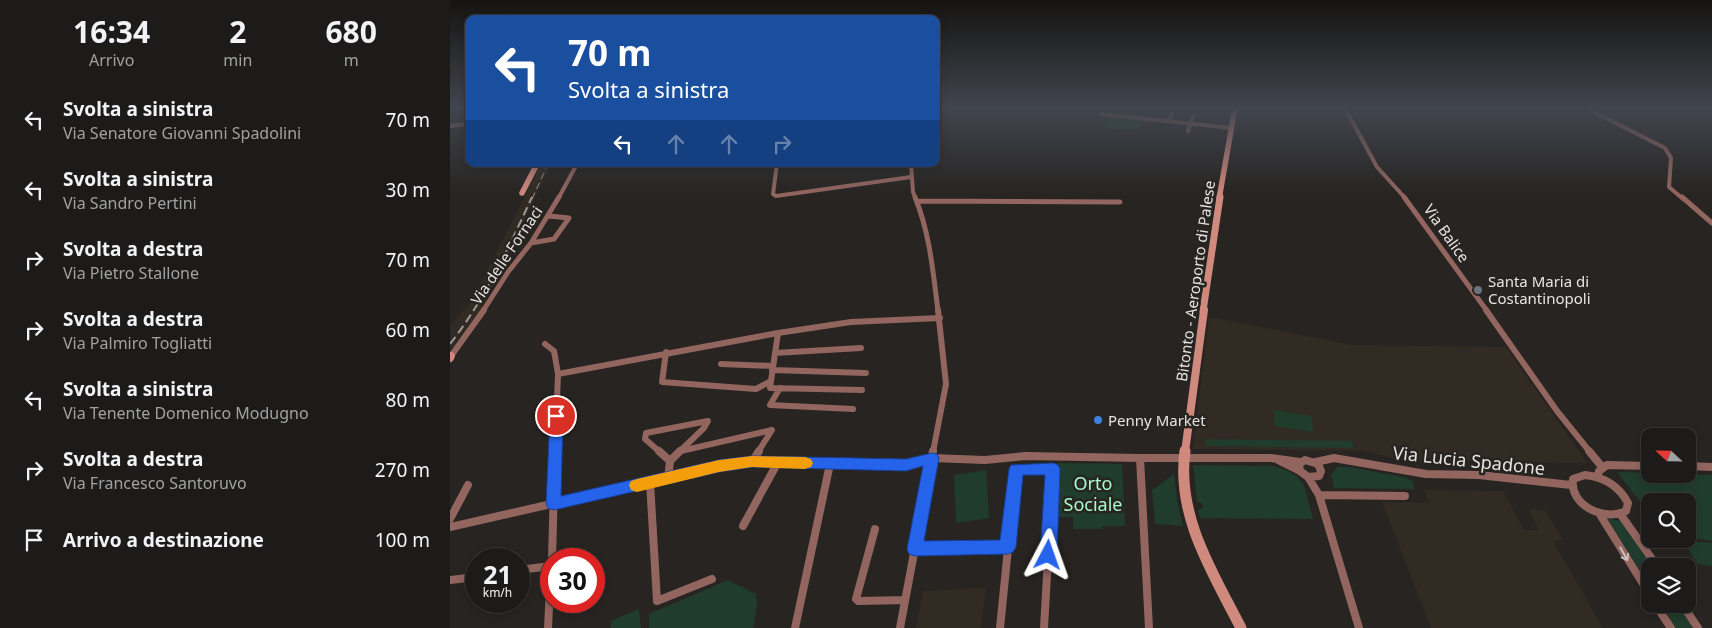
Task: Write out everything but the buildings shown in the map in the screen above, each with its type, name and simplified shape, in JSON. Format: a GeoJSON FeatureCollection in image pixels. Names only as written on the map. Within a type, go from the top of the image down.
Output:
{"type":"FeatureCollection","features":[{"type":"Feature","properties":{"kind":"main road","name":"Bitonto - Aeroporto di Palese"},"geometry":{"type":"LineString","coordinates":[[1230,137],[1215,224],[1184,458],[1186,498],[1190,519],[1217,582],[1241,628]]}},
{"type":"Feature","properties":{"kind":"main road"},"geometry":{"type":"LineString","coordinates":[[522,193],[535,167]]}},
{"type":"Feature","properties":{"kind":"street","name":"Via Balice"},"geometry":{"type":"LineString","coordinates":[[1361,137],[1377,167],[1413,207],[1557,411],[1603,468]]}},
{"type":"Feature","properties":{"kind":"street"},"geometry":{"type":"LineString","coordinates":[[1644,137],[1669,152],[1672,162],[1668,177],[1669,187],[1712,223]]}},
{"type":"Feature","properties":{"kind":"street","name":"Via delle Fornaci"},"geometry":{"type":"LineString","coordinates":[[450,357],[487,306],[508,272],[531,244],[549,216],[575,167]]}},
{"type":"Feature","properties":{"kind":"street"},"geometry":{"type":"LineString","coordinates":[[777,167],[773,194],[776,196],[911,177]]}},
{"type":"Feature","properties":{"kind":"street"},"geometry":{"type":"LineString","coordinates":[[900,628],[946,384],[940,318],[930,247],[923,217],[913,192],[911,167]]}},
{"type":"Feature","properties":{"kind":"street"},"geometry":{"type":"LineString","coordinates":[[917,201],[1120,202]]}},
{"type":"Feature","properties":{"kind":"street"},"geometry":{"type":"LineString","coordinates":[[531,244],[554,239],[569,218],[549,216]]}},
{"type":"Feature","properties":{"kind":"street"},"geometry":{"type":"LineString","coordinates":[[558,374],[666,352],[852,322],[940,318]]}},
{"type":"Feature","properties":{"kind":"street"},"geometry":{"type":"LineString","coordinates":[[778,333],[770,388],[862,390]]}},
{"type":"Feature","properties":{"kind":"street"},"geometry":{"type":"LineString","coordinates":[[545,344],[554,351],[558,374],[552,548]]}},
{"type":"Feature","properties":{"kind":"street"},"geometry":{"type":"LineString","coordinates":[[775,353],[861,348]]}},
{"type":"Feature","properties":{"kind":"street"},"geometry":{"type":"LineString","coordinates":[[666,352],[662,382],[756,389],[771,381]]}},
{"type":"Feature","properties":{"kind":"street"},"geometry":{"type":"LineString","coordinates":[[721,364],[866,373]]}},
{"type":"Feature","properties":{"kind":"street"},"geometry":{"type":"LineString","coordinates":[[780,388],[770,405],[853,409]]}},
{"type":"Feature","properties":{"kind":"street"},"geometry":{"type":"LineString","coordinates":[[668,479],[670,461],[704,428],[708,421],[646,433],[645,438],[670,461]]}},
{"type":"Feature","properties":{"kind":"street"},"geometry":{"type":"LineString","coordinates":[[678,452],[772,430],[752,462]]}},
{"type":"Feature","properties":{"kind":"street"},"geometry":{"type":"LineString","coordinates":[[450,527],[719,466],[752,462],[906,465],[932,458],[985,460],[1025,456],[1271,458],[1300,462],[1309,460],[1316,462],[1334,458]]}},
{"type":"Feature","properties":{"kind":"street"},"geometry":{"type":"LineString","coordinates":[[1140,458],[1149,628]]}},
{"type":"Feature","properties":{"kind":"street"},"geometry":{"type":"LineString","coordinates":[[1271,458],[1300,471],[1308,477],[1319,495],[1359,628]]}},
{"type":"Feature","properties":{"kind":"street"},"geometry":{"type":"LineString","coordinates":[[1308,477],[1320,473],[1334,458]]}},
{"type":"Feature","properties":{"kind":"street","name":"Via Lucia Spadone"},"geometry":{"type":"LineString","coordinates":[[1334,458],[1426,474],[1479,475],[1571,485]]}},
{"type":"Feature","properties":{"kind":"street"},"geometry":{"type":"LineString","coordinates":[[742,526],[778,462]]}},
{"type":"Feature","properties":{"kind":"street"},"geometry":{"type":"LineString","coordinates":[[1300,462],[1300,471]]}},
{"type":"Feature","properties":{"kind":"street"},"geometry":{"type":"LineString","coordinates":[[1316,462],[1320,473],[1319,495]]}},
{"type":"Feature","properties":{"kind":"street"},"geometry":{"type":"LineString","coordinates":[[795,628],[830,464]]}},
{"type":"Feature","properties":{"kind":"street"},"geometry":{"type":"LineString","coordinates":[[1598,476],[1600,471],[1607,465],[1641,466]]}},
{"type":"Feature","properties":{"kind":"street"},"geometry":{"type":"LineString","coordinates":[[1696,466],[1712,467]]}},
{"type":"Feature","properties":{"kind":"street"},"geometry":{"type":"LineString","coordinates":[[1000,628],[1016,469],[1053,469],[1044,628]]}},
{"type":"Feature","properties":{"kind":"street"},"geometry":{"type":"LineString","coordinates":[[1584,475],[1596,476],[1619,490],[1626,499],[1628,508],[1621,515],[1599,513],[1588,508],[1578,499],[1571,485],[1576,477],[1584,475]]}},
{"type":"Feature","properties":{"kind":"street"},"geometry":{"type":"LineString","coordinates":[[650,482],[657,601],[712,579]]}},
{"type":"Feature","properties":{"kind":"street"},"geometry":{"type":"LineString","coordinates":[[450,519],[468,485]]}},
{"type":"Feature","properties":{"kind":"street"},"geometry":{"type":"LineString","coordinates":[[1319,495],[1405,496]]}},
{"type":"Feature","properties":{"kind":"street"},"geometry":{"type":"LineString","coordinates":[[1599,513],[1641,581]]}},
{"type":"Feature","properties":{"kind":"street"},"geometry":{"type":"LineString","coordinates":[[1621,515],[1651,558]]}},
{"type":"Feature","properties":{"kind":"street"},"geometry":{"type":"LineString","coordinates":[[875,529],[856,599],[858,601],[905,600]]}},
{"type":"Feature","properties":{"kind":"street"},"geometry":{"type":"LineString","coordinates":[[915,549],[1008,547]]}},
{"type":"Feature","properties":{"kind":"street"},"geometry":{"type":"LineString","coordinates":[[450,580],[465,578]]}},
{"type":"Feature","properties":{"kind":"street"},"geometry":{"type":"LineString","coordinates":[[548,628],[549,613]]}},
{"type":"Feature","properties":{"kind":"street"},"geometry":{"type":"LineString","coordinates":[[1661,613],[1671,628]]}},
{"type":"Feature","properties":{"kind":"street"},"geometry":{"type":"LineString","coordinates":[[1688,613],[1698,628]]}},
{"type":"Feature","properties":{"kind":"shaded area"},"geometry":{"type":"Polygon","coordinates":[[[539,167],[550,167],[480,313],[466,328],[450,351],[450,324],[471,303],[539,167]]]}},
{"type":"Feature","properties":{"kind":"shaded area"},"geometry":{"type":"Polygon","coordinates":[[[1209,317],[1352,345],[1506,347],[1587,463],[1405,461],[1364,451],[1193,449],[1209,317]]]}},
{"type":"Feature","properties":{"kind":"shaded area"},"geometry":{"type":"Polygon","coordinates":[[[1424,490],[1503,491],[1524,530],[1539,530],[1528,509],[1545,510],[1563,540],[1553,541],[1603,628],[1431,628],[1382,502],[1429,503],[1424,490]]]}},
{"type":"Feature","properties":{"kind":"shaded area"},"geometry":{"type":"Polygon","coordinates":[[[986,588],[981,628],[916,628],[923,591],[986,588]]]}},
{"type":"Feature","properties":{"kind":"green space"},"geometry":{"type":"Polygon","coordinates":[[[1274,410],[1312,416],[1313,432],[1274,426],[1274,410]]]}},
{"type":"Feature","properties":{"kind":"green space"},"geometry":{"type":"Polygon","coordinates":[[[1205,439],[1352,441],[1354,448],[1206,446],[1205,439]]]}},
{"type":"Feature","properties":{"kind":"green space","name":"Orto Sociale"},"geometry":{"type":"Polygon","coordinates":[[[1058,463],[1122,464],[1125,526],[1102,526],[1102,529],[1073,529],[1073,517],[1055,517],[1058,463]]]}},
{"type":"Feature","properties":{"kind":"green space"},"geometry":{"type":"Polygon","coordinates":[[[1193,465],[1273,466],[1286,470],[1297,476],[1304,485],[1313,519],[1200,518],[1198,510],[1203,508],[1202,503],[1197,502],[1193,465]]]}},
{"type":"Feature","properties":{"kind":"green space"},"geometry":{"type":"Polygon","coordinates":[[[1337,467],[1351,467],[1407,478],[1412,481],[1415,489],[1334,488],[1331,475],[1337,467]]]}},
{"type":"Feature","properties":{"kind":"green space"},"geometry":{"type":"Polygon","coordinates":[[[986,470],[989,518],[956,523],[954,475],[986,470]]]}},
{"type":"Feature","properties":{"kind":"green space"},"geometry":{"type":"Polygon","coordinates":[[[1617,472],[1641,473],[1641,483],[1696,483],[1696,474],[1712,475],[1712,541],[1696,538],[1696,493],[1641,493],[1641,503],[1617,472]]]}},
{"type":"Feature","properties":{"kind":"green space"},"geometry":{"type":"Polygon","coordinates":[[[1174,474],[1178,506],[1183,526],[1155,524],[1152,490],[1174,474]]]}},
{"type":"Feature","properties":{"kind":"green space"},"geometry":{"type":"Polygon","coordinates":[[[1607,518],[1621,521],[1646,558],[1641,558],[1641,572],[1607,518]]]}},
{"type":"Feature","properties":{"kind":"green space"},"geometry":{"type":"Polygon","coordinates":[[[1696,541],[1712,543],[1712,566],[1697,564],[1696,558],[1694,558],[1688,548],[1696,548],[1696,541]]]}},
{"type":"Feature","properties":{"kind":"green space"},"geometry":{"type":"Polygon","coordinates":[[[728,580],[756,594],[757,606],[753,628],[649,628],[649,614],[728,580]]]}},
{"type":"Feature","properties":{"kind":"green space"},"geometry":{"type":"Polygon","coordinates":[[[639,609],[641,628],[611,628],[611,621],[639,609]]]}},
{"type":"Feature","properties":{"kind":"green space"},"geometry":{"type":"Polygon","coordinates":[[[1667,613],[1683,613],[1694,628],[1676,628],[1667,613]]]}},
{"type":"Feature","properties":{"kind":"railway"},"geometry":{"type":"LineString","coordinates":[[532,199],[547,167]]}},
{"type":"Feature","properties":{"kind":"railway"},"geometry":{"type":"LineString","coordinates":[[450,344],[485,291],[532,197]]}},
{"type":"Feature","properties":{"kind":"slow traffic"},"geometry":{"type":"LineString","coordinates":[[637,485],[719,466],[764,461],[805,463]]}},
{"type":"Feature","properties":{"kind":"place","name":"Santa Maria di Costantinopoli"},"geometry":{"type":"Point","coordinates":[1478,290]}},
{"type":"Feature","properties":{"kind":"place","name":"Penny Market"},"geometry":{"type":"Point","coordinates":[1098,420]}},
{"type":"Feature","properties":{"kind":"route"},"geometry":{"type":"LineString","coordinates":[[556,416],[554,504],[719,466],[764,461],[906,465],[920,463],[932,458],[915,549],[1008,547],[1016,469],[1053,469],[1048,555]]}}]}
